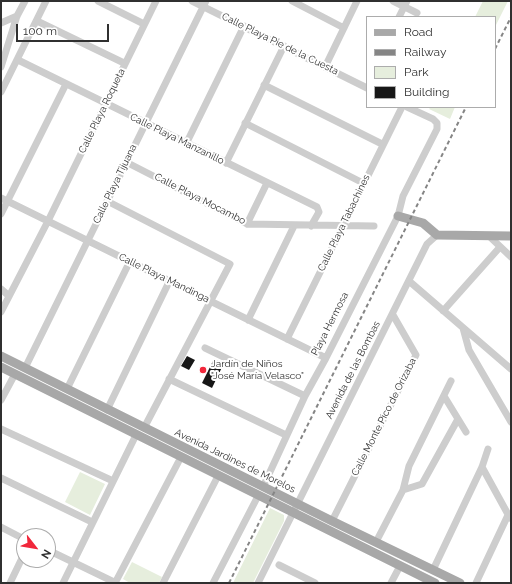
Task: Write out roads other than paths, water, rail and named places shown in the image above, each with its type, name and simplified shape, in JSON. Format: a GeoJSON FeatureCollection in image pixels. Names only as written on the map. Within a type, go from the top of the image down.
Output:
{"type":"FeatureCollection","features":[{"type":"Feature","properties":{"kind":"main road"},"geometry":{"type":"LineString","coordinates":[[398,216],[423,223],[437,235],[511,236]]}},
{"type":"Feature","properties":{"kind":"main road","name":"Avenida Jardines de Morelos"},"geometry":{"type":"LineString","coordinates":[[1,356],[144,428],[181,457],[435,583]]}},
{"type":"Feature","properties":{"kind":"main road","name":"Avenida Jardines de Morelos"},"geometry":{"type":"LineString","coordinates":[[1,367],[136,435],[161,442],[263,487],[460,583]]}},
{"type":"Feature","properties":{"kind":"street"},"geometry":{"type":"LineString","coordinates":[[2,65],[17,16],[25,1]]}},
{"type":"Feature","properties":{"kind":"street"},"geometry":{"type":"LineString","coordinates":[[1,92],[46,1]]}},
{"type":"Feature","properties":{"kind":"street"},"geometry":{"type":"LineString","coordinates":[[98,1],[144,24]]}},
{"type":"Feature","properties":{"kind":"street","name":"Calle Playa Roqueta"},"geometry":{"type":"LineString","coordinates":[[1,312],[48,221],[124,63],[156,1]]}},
{"type":"Feature","properties":{"kind":"street","name":"Calle Playa Pie de la Cuesta"},"geometry":{"type":"LineString","coordinates":[[192,1],[205,4],[244,26],[325,67],[366,85]]}},
{"type":"Feature","properties":{"kind":"street"},"geometry":{"type":"LineString","coordinates":[[292,1],[344,28]]}},
{"type":"Feature","properties":{"kind":"street"},"geometry":{"type":"LineString","coordinates":[[325,67],[358,1]]}},
{"type":"Feature","properties":{"kind":"street"},"geometry":{"type":"LineString","coordinates":[[393,1],[406,4],[417,13]]}},
{"type":"Feature","properties":{"kind":"street","name":"Calle Playa Tijuana"},"geometry":{"type":"LineString","coordinates":[[25,368],[205,4]]}},
{"type":"Feature","properties":{"kind":"street"},"geometry":{"type":"LineString","coordinates":[[400,16],[406,4]]}},
{"type":"Feature","properties":{"kind":"street"},"geometry":{"type":"LineString","coordinates":[[1,23],[17,16]]}},
{"type":"Feature","properties":{"kind":"street"},"geometry":{"type":"LineString","coordinates":[[37,21],[124,63]]}},
{"type":"Feature","properties":{"kind":"street"},"geometry":{"type":"LineString","coordinates":[[186,144],[244,26]]}},
{"type":"Feature","properties":{"kind":"street"},"geometry":{"type":"LineString","coordinates":[[226,163],[284,46]]}},
{"type":"Feature","properties":{"kind":"street","name":"Calle Playa Manzanillo"},"geometry":{"type":"LineString","coordinates":[[2,65],[16,63],[66,84],[317,207],[319,212],[311,226]]}},
{"type":"Feature","properties":{"kind":"street"},"geometry":{"type":"LineString","coordinates":[[1,214],[4,199],[66,84]]}},
{"type":"Feature","properties":{"kind":"street"},"geometry":{"type":"LineString","coordinates":[[264,85],[382,144]]}},
{"type":"Feature","properties":{"kind":"street","name":"Calle Playa Tabachines"},"geometry":{"type":"LineString","coordinates":[[287,339],[382,144],[401,108]]}},
{"type":"Feature","properties":{"kind":"street","name":"Playa Hermosa"},"geometry":{"type":"LineString","coordinates":[[263,487],[305,396],[326,358],[398,216],[403,196],[437,129],[437,123],[434,120],[409,108]]}},
{"type":"Feature","properties":{"kind":"street"},"geometry":{"type":"LineString","coordinates":[[245,123],[364,183]]}},
{"type":"Feature","properties":{"kind":"street","name":"Calle Playa Mocambo"},"geometry":{"type":"LineString","coordinates":[[126,162],[247,224],[294,226],[374,226]]}},
{"type":"Feature","properties":{"kind":"street"},"geometry":{"type":"LineString","coordinates":[[247,224],[267,183]]}},
{"type":"Feature","properties":{"kind":"street","name":"Calle Playa Mandinga"},"geometry":{"type":"LineString","coordinates":[[4,199],[130,261],[169,282],[326,358]]}},
{"type":"Feature","properties":{"kind":"street"},"geometry":{"type":"LineString","coordinates":[[107,201],[230,264],[144,428]]}},
{"type":"Feature","properties":{"kind":"street"},"geometry":{"type":"LineString","coordinates":[[248,320],[294,226]]}},
{"type":"Feature","properties":{"kind":"street","name":"Avenida de las Bombas"},"geometry":{"type":"LineString","coordinates":[[258,583],[393,315],[427,244],[437,235]]}},
{"type":"Feature","properties":{"kind":"street"},"geometry":{"type":"LineString","coordinates":[[489,236],[511,257]]}},
{"type":"Feature","properties":{"kind":"street"},"geometry":{"type":"LineString","coordinates":[[443,311],[500,247]]}},
{"type":"Feature","properties":{"kind":"street"},"geometry":{"type":"LineString","coordinates":[[67,389],[130,261]]}},
{"type":"Feature","properties":{"kind":"street"},"geometry":{"type":"LineString","coordinates":[[107,410],[169,282]]}},
{"type":"Feature","properties":{"kind":"street"},"geometry":{"type":"LineString","coordinates":[[409,282],[511,369]]}},
{"type":"Feature","properties":{"kind":"street"},"geometry":{"type":"LineString","coordinates":[[1,288],[9,296]]}},
{"type":"Feature","properties":{"kind":"street","name":"Calle Monte Pico de Orizaba"},"geometry":{"type":"LineString","coordinates":[[332,521],[416,355],[393,315]]}},
{"type":"Feature","properties":{"kind":"street"},"geometry":{"type":"LineString","coordinates":[[462,328],[469,350],[511,420]]}},
{"type":"Feature","properties":{"kind":"street"},"geometry":{"type":"LineString","coordinates":[[205,348],[305,396]]}},
{"type":"Feature","properties":{"kind":"street"},"geometry":{"type":"LineString","coordinates":[[1,400],[15,374]]}},
{"type":"Feature","properties":{"kind":"street"},"geometry":{"type":"LineString","coordinates":[[169,379],[286,435]]}},
{"type":"Feature","properties":{"kind":"street"},"geometry":{"type":"LineString","coordinates":[[376,542],[403,490],[409,466],[451,381]]}},
{"type":"Feature","properties":{"kind":"street"},"geometry":{"type":"LineString","coordinates":[[444,396],[466,432]]}},
{"type":"Feature","properties":{"kind":"street"},"geometry":{"type":"LineString","coordinates":[[403,490],[422,484],[458,419]]}},
{"type":"Feature","properties":{"kind":"street"},"geometry":{"type":"LineString","coordinates":[[1,429],[113,481]]}},
{"type":"Feature","properties":{"kind":"street"},"geometry":{"type":"LineString","coordinates":[[63,583],[136,435]]}},
{"type":"Feature","properties":{"kind":"street"},"geometry":{"type":"LineString","coordinates":[[432,570],[482,467],[488,449]]}},
{"type":"Feature","properties":{"kind":"street"},"geometry":{"type":"LineString","coordinates":[[56,554],[116,583],[181,457]]}},
{"type":"Feature","properties":{"kind":"street"},"geometry":{"type":"LineString","coordinates":[[476,583],[510,517],[482,467]]}},
{"type":"Feature","properties":{"kind":"street"},"geometry":{"type":"LineString","coordinates":[[164,583],[218,476]]}},
{"type":"Feature","properties":{"kind":"street"},"geometry":{"type":"LineString","coordinates":[[1,478],[92,522]]}},
{"type":"Feature","properties":{"kind":"street"},"geometry":{"type":"LineString","coordinates":[[213,583],[258,496]]}},
{"type":"Feature","properties":{"kind":"street"},"geometry":{"type":"LineString","coordinates":[[1,527],[16,535]]}},
{"type":"Feature","properties":{"kind":"street"},"geometry":{"type":"LineString","coordinates":[[279,565],[315,583]]}},
{"type":"Feature","properties":{"kind":"street"},"geometry":{"type":"LineString","coordinates":[[391,583],[400,566]]}},
{"type":"Feature","properties":{"kind":"street"},"geometry":{"type":"LineString","coordinates":[[10,583],[17,568]]}},
{"type":"Feature","properties":{"kind":"railway"},"geometry":{"type":"LineString","coordinates":[[496,47],[511,17]]}},
{"type":"Feature","properties":{"kind":"railway"},"geometry":{"type":"LineString","coordinates":[[229,583],[466,108]]}},
{"type":"Feature","properties":{"kind":"place","name":"Jardín de Niños \"José María Velasco\""},"geometry":{"type":"Point","coordinates":[203,370]}}]}
